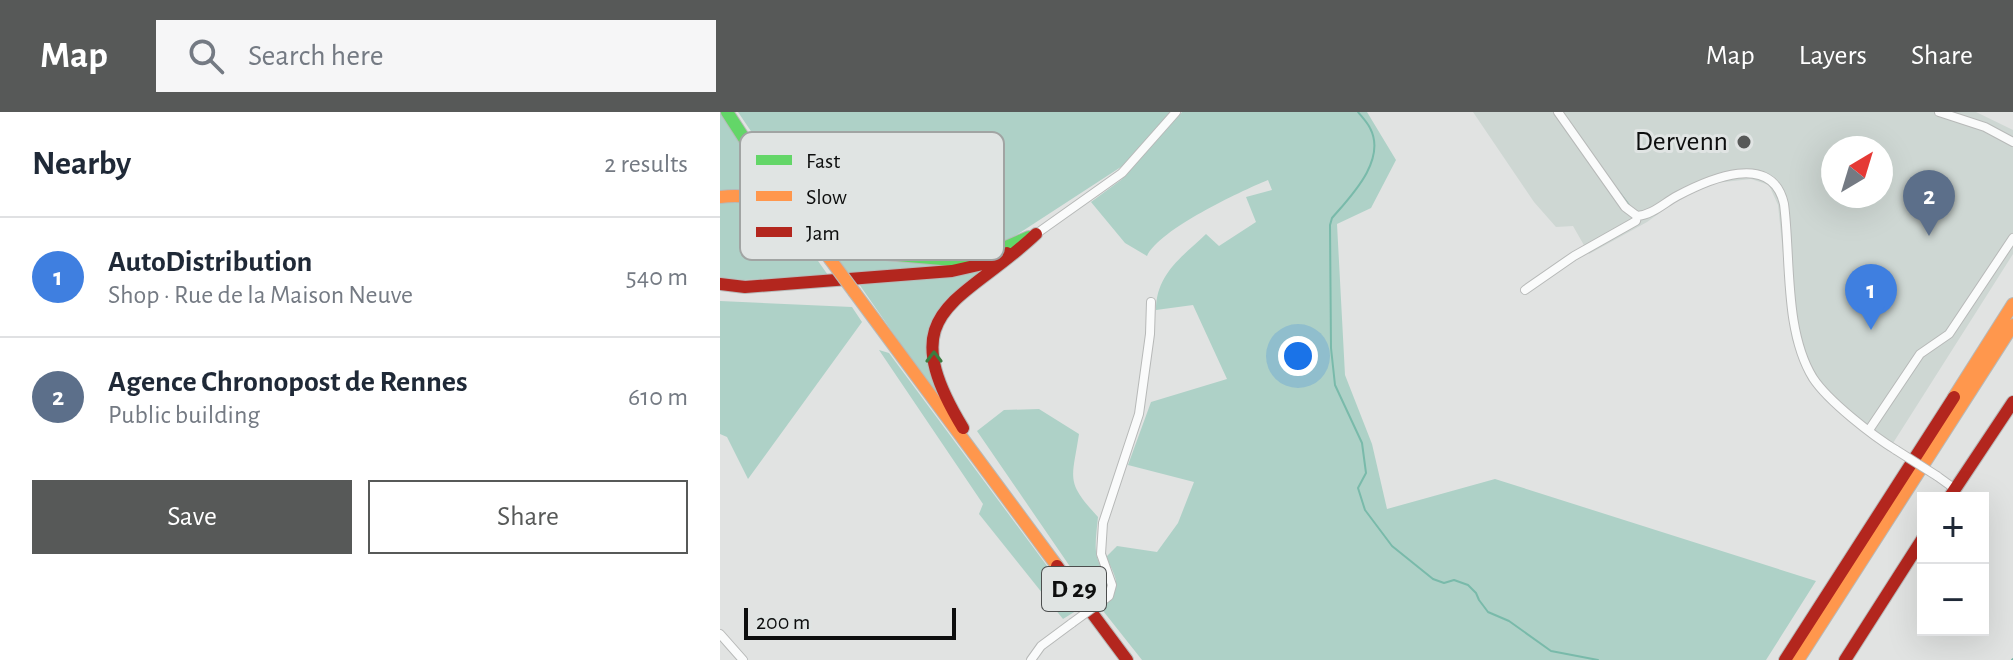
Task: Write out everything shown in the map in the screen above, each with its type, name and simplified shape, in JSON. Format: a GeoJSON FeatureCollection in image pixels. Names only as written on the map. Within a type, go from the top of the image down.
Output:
{"type":"FeatureCollection","features":[{"type":"Feature","properties":{"kind":"main road","name":"D 29"},"geometry":{"type":"LineString","coordinates":[[727,112],[740,132]]}},
{"type":"Feature","properties":{"kind":"main road"},"geometry":{"type":"LineString","coordinates":[[1004,248],[1036,234]]}},
{"type":"Feature","properties":{"kind":"main road"},"geometry":{"type":"LineString","coordinates":[[1004,254],[1036,234]]}},
{"type":"Feature","properties":{"kind":"main road"},"geometry":{"type":"LineString","coordinates":[[1007,498],[1000,480],[940,389],[933,367],[933,348],[940,319],[954,299],[1015,255],[1036,234]]}},
{"type":"Feature","properties":{"kind":"main road","name":"D 29"},"geometry":{"type":"LineString","coordinates":[[831,260],[1127,660]]}},
{"type":"Feature","properties":{"kind":"main road"},"geometry":{"type":"LineString","coordinates":[[720,287],[732,290],[964,269],[992,260]]}},
{"type":"Feature","properties":{"kind":"main road"},"geometry":{"type":"LineString","coordinates":[[1785,660],[2013,304]]}},
{"type":"Feature","properties":{"kind":"main road"},"geometry":{"type":"LineString","coordinates":[[1798,660],[2013,325]]}},
{"type":"Feature","properties":{"kind":"main road"},"geometry":{"type":"LineString","coordinates":[[1953,492],[2013,402]]}},
{"type":"Feature","properties":{"kind":"main road"},"geometry":{"type":"LineString","coordinates":[[1845,660],[1917,547]]}},
{"type":"Feature","properties":{"kind":"street"},"geometry":{"type":"LineString","coordinates":[[1036,234],[1122,173],[1176,112]]}},
{"type":"Feature","properties":{"kind":"street"},"geometry":{"type":"LineString","coordinates":[[1558,112],[1625,207],[1637,216]]}},
{"type":"Feature","properties":{"kind":"street"},"geometry":{"type":"LineString","coordinates":[[1939,112],[1985,127],[2013,142]]}},
{"type":"Feature","properties":{"kind":"street"},"geometry":{"type":"LineString","coordinates":[[1637,216],[1649,213],[1677,196],[1739,172],[1756,173],[1774,182],[1784,204],[1793,309],[1803,354],[1814,380],[1869,430],[1937,476],[1951,492]]}},
{"type":"Feature","properties":{"kind":"street"},"geometry":{"type":"LineString","coordinates":[[1525,290],[1562,264],[1636,221],[1637,216]]}},
{"type":"Feature","properties":{"kind":"street"},"geometry":{"type":"LineString","coordinates":[[1869,430],[1920,354],[1949,334],[2013,238]]}},
{"type":"Feature","properties":{"kind":"street"},"geometry":{"type":"LineString","coordinates":[[1031,660],[1041,646],[1109,596],[1112,585],[1101,554],[1103,523],[1139,414],[1150,334],[1151,302]]}},
{"type":"Feature","properties":{"kind":"street"},"geometry":{"type":"LineString","coordinates":[[720,634],[743,660]]}},
{"type":"Feature","properties":{"kind":"shaded area"},"geometry":{"type":"Polygon","coordinates":[[[1473,112],[1976,112],[2013,130],[2013,254],[1888,451],[1825,400],[1805,374],[1792,339],[1778,205],[1769,185],[1751,179],[1715,183],[1679,199],[1647,222],[1589,254],[1573,226],[1556,227],[1534,202],[1473,112]]]}},
{"type":"Feature","properties":{"kind":"green space"},"geometry":{"type":"Polygon","coordinates":[[[738,112],[1170,112],[1127,163],[1004,241],[1004,132],[752,132],[738,112]]]}},
{"type":"Feature","properties":{"kind":"green space"},"geometry":{"type":"Polygon","coordinates":[[[1182,112],[1367,112],[1396,160],[1371,208],[1337,224],[1345,375],[1372,444],[1387,509],[1495,479],[1816,581],[1766,660],[1142,660],[1100,607],[1112,595],[1116,584],[1106,557],[1117,546],[1157,552],[1178,523],[1194,482],[1128,465],[1151,402],[1227,379],[1193,305],[1156,310],[1160,286],[1172,267],[1206,234],[1219,246],[1256,222],[1246,197],[1272,190],[1268,180],[1220,202],[1167,234],[1147,256],[1125,243],[1091,202],[1121,180],[1182,112]]]}},
{"type":"Feature","properties":{"kind":"green space"},"geometry":{"type":"Polygon","coordinates":[[[720,113],[740,143],[740,197],[720,193],[720,113]]]}},
{"type":"Feature","properties":{"kind":"green space"},"geometry":{"type":"Polygon","coordinates":[[[728,200],[740,201],[740,260],[817,260],[828,275],[744,280],[720,278],[720,204],[728,200]]]}},
{"type":"Feature","properties":{"kind":"green space"},"geometry":{"type":"Polygon","coordinates":[[[838,260],[925,260],[962,265],[848,273],[838,260]]]}},
{"type":"Feature","properties":{"kind":"green space"},"geometry":{"type":"Polygon","coordinates":[[[985,270],[952,294],[930,369],[939,399],[859,284],[985,270]]]}},
{"type":"Feature","properties":{"kind":"green space"},"geometry":{"type":"Polygon","coordinates":[[[720,301],[852,307],[862,322],[748,479],[727,437],[720,434],[720,301]]]}},
{"type":"Feature","properties":{"kind":"green space"},"geometry":{"type":"Polygon","coordinates":[[[879,350],[889,353],[1079,609],[1063,619],[979,514],[983,504],[879,350]]]}},
{"type":"Feature","properties":{"kind":"green space"},"geometry":{"type":"Polygon","coordinates":[[[1039,409],[1079,434],[1074,479],[1080,495],[1098,517],[1096,553],[1108,586],[1095,603],[977,431],[1004,410],[1039,409]]]}},
{"type":"Feature","properties":{"kind":"waterway"},"geometry":{"type":"LineString","coordinates":[[1358,112],[1370,128],[1374,152],[1364,177],[1332,218],[1330,225],[1331,348],[1335,385],[1362,443],[1366,473],[1358,488],[1365,510],[1392,546],[1433,579],[1444,583],[1454,580],[1468,585],[1488,612],[1509,621],[1551,651],[1598,660]]}},
{"type":"Feature","properties":{"kind":"waterway"},"geometry":{"type":"LineString","coordinates":[[1616,188],[1629,205]]}},
{"type":"Feature","properties":{"kind":"traffic: fast"},"geometry":{"type":"LineString","coordinates":[[727,112],[740,132]]}},
{"type":"Feature","properties":{"kind":"traffic: fast"},"geometry":{"type":"LineString","coordinates":[[1004,248],[1029,237]]}},
{"type":"Feature","properties":{"kind":"traffic: slow"},"geometry":{"type":"LineString","coordinates":[[720,197],[740,196]]}},
{"type":"Feature","properties":{"kind":"traffic: slow"},"geometry":{"type":"LineString","coordinates":[[831,260],[855,293]]}},
{"type":"Feature","properties":{"kind":"traffic: slow"},"geometry":{"type":"LineString","coordinates":[[855,293],[1057,566]]}},
{"type":"Feature","properties":{"kind":"traffic: slow"},"geometry":{"type":"LineString","coordinates":[[1954,397],[2013,304]]}},
{"type":"Feature","properties":{"kind":"traffic: slow"},"geometry":{"type":"LineString","coordinates":[[1798,660],[2013,325]]}},
{"type":"Feature","properties":{"kind":"traffic: jam"},"geometry":{"type":"LineString","coordinates":[[963,428],[942,388],[933,357],[934,333],[944,313],[961,295],[1036,234]]}},
{"type":"Feature","properties":{"kind":"traffic: jam"},"geometry":{"type":"LineString","coordinates":[[720,284],[745,287],[952,271],[992,260]]}},
{"type":"Feature","properties":{"kind":"traffic: jam"},"geometry":{"type":"LineString","coordinates":[[1785,660],[1954,397]]}},
{"type":"Feature","properties":{"kind":"traffic: jam"},"geometry":{"type":"LineString","coordinates":[[1953,492],[2013,402]]}},
{"type":"Feature","properties":{"kind":"traffic: jam"},"geometry":{"type":"LineString","coordinates":[[1845,660],[1917,547]]}},
{"type":"Feature","properties":{"kind":"traffic: jam"},"geometry":{"type":"LineString","coordinates":[[1057,566],[1127,660]]}},
{"type":"Feature","properties":{"kind":"place","name":"Dervenn"},"geometry":{"type":"Point","coordinates":[1744,142]}},
{"type":"Feature","properties":{"kind":"place","name":"Agence Chronopost de Rennes"},"geometry":{"type":"Point","coordinates":[1929,236]}},
{"type":"Feature","properties":{"kind":"place","name":"AutoDistribution"},"geometry":{"type":"Point","coordinates":[1871,330]}}]}
